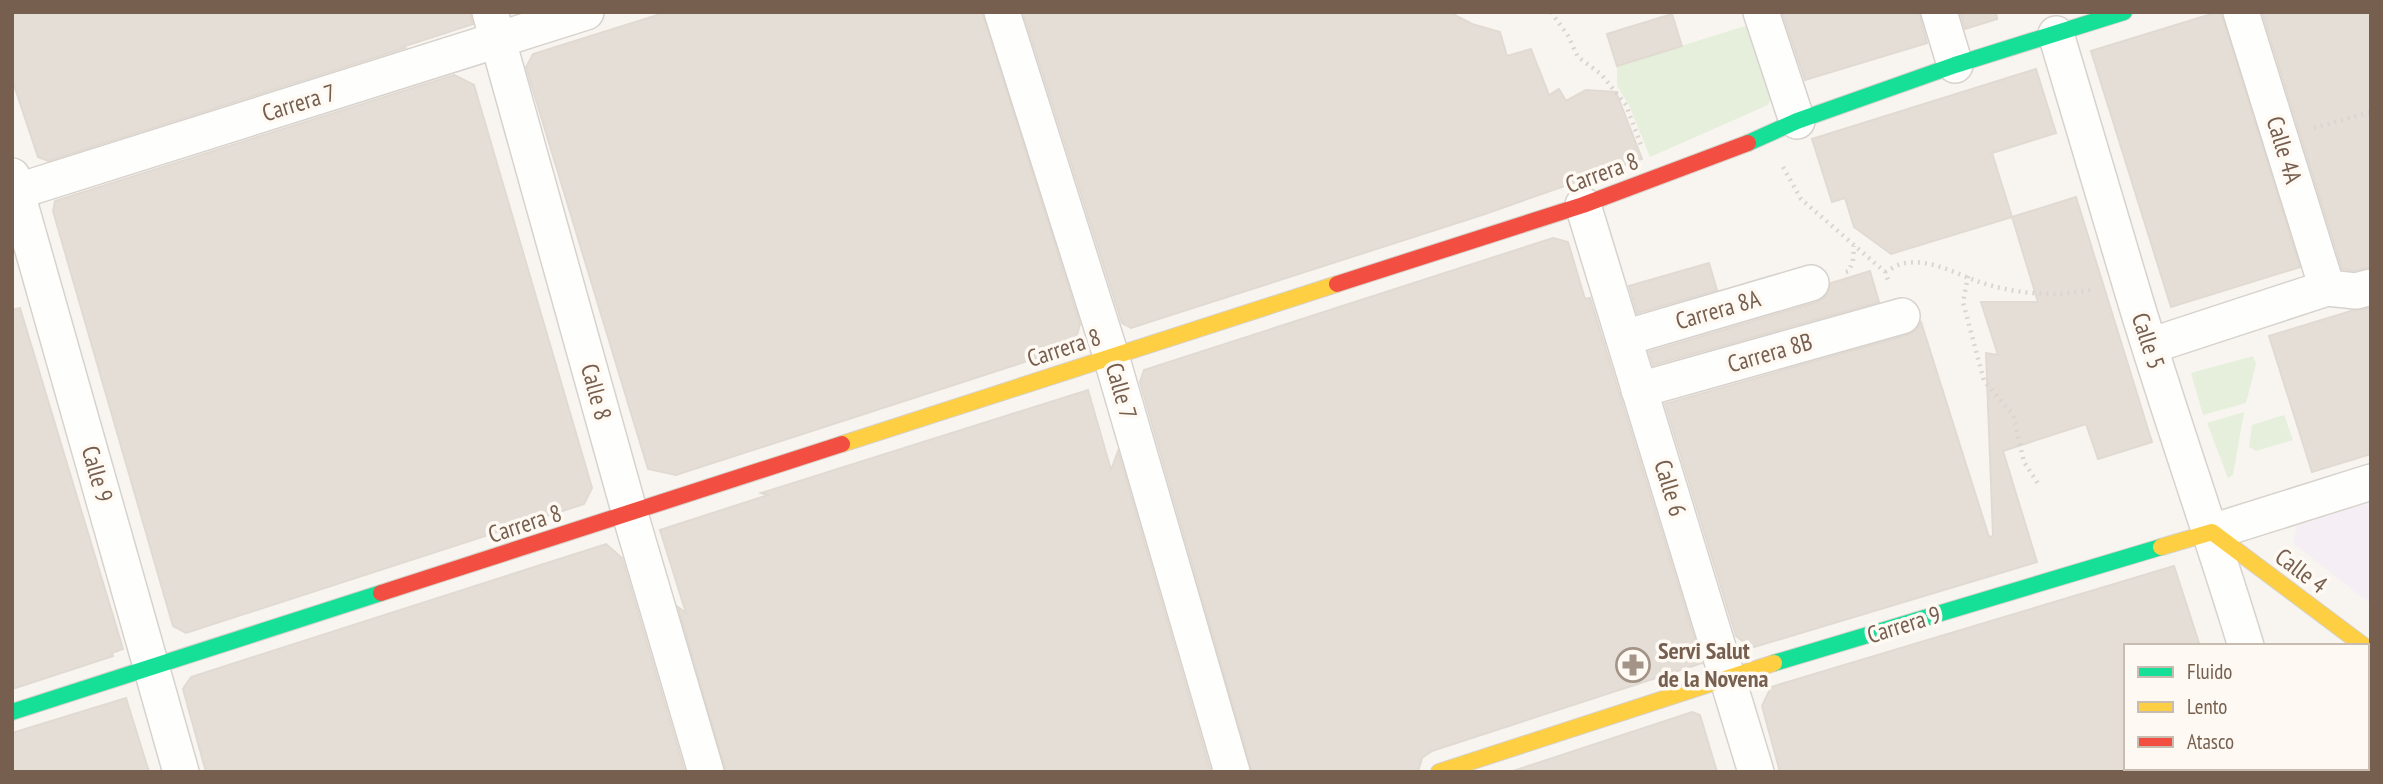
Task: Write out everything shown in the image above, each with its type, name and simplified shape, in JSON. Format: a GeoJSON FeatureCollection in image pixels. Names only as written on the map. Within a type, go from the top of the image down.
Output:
{"type":"FeatureCollection","features":[{"type":"Feature","properties":{"kind":"street","name":"Carrera 7"},"geometry":{"type":"LineString","coordinates":[[14,187],[494,27],[586,12]]}},
{"type":"Feature","properties":{"kind":"street","name":"Calle 7"},"geometry":{"type":"LineString","coordinates":[[1002,12],[1111,356],[1232,772]]}},
{"type":"Feature","properties":{"kind":"street"},"geometry":{"type":"LineString","coordinates":[[1761,12],[1782,128]]}},
{"type":"Feature","properties":{"kind":"street"},"geometry":{"type":"LineString","coordinates":[[1939,12],[1955,65]]}},
{"type":"Feature","properties":{"kind":"street","name":"Carrera 8"},"geometry":{"type":"LineString","coordinates":[[12,712],[1583,205],[1955,65],[2072,24],[2124,12]]}},
{"type":"Feature","properties":{"kind":"street","name":"Calle 4A"},"geometry":{"type":"LineString","coordinates":[[2241,12],[2327,288]]}},
{"type":"Feature","properties":{"kind":"street","name":"Calle 5"},"geometry":{"type":"LineString","coordinates":[[2072,24],[2114,224],[2129,282],[2193,484],[2212,532],[2245,644]]}},
{"type":"Feature","properties":{"kind":"street","name":"Calle 8"},"geometry":{"type":"LineString","coordinates":[[494,27],[629,514],[706,772]]}},
{"type":"Feature","properties":{"kind":"street","name":"Calle 9"},"geometry":{"type":"LineString","coordinates":[[14,187],[181,772]]}},
{"type":"Feature","properties":{"kind":"street","name":"Calle 6"},"geometry":{"type":"LineString","coordinates":[[1583,205],[1756,772]]}},
{"type":"Feature","properties":{"kind":"street","name":"Carrera 8A"},"geometry":{"type":"LineString","coordinates":[[1624,338],[1811,283]]}},
{"type":"Feature","properties":{"kind":"street"},"geometry":{"type":"LineString","coordinates":[[2150,346],[2327,288],[2356,291],[2371,287]]}},
{"type":"Feature","properties":{"kind":"street","name":"Carrera 8B"},"geometry":{"type":"LineString","coordinates":[[1639,390],[1902,316]]}},
{"type":"Feature","properties":{"kind":"street","name":"Carrera 9"},"geometry":{"type":"LineString","coordinates":[[1439,772],[1729,677],[2371,482]]}},
{"type":"Feature","properties":{"kind":"street","name":"Calle 4"},"geometry":{"type":"LineString","coordinates":[[2212,532],[2362,644]]}},
{"type":"Feature","properties":{"kind":"path"},"geometry":{"type":"LineString","coordinates":[[1551,12],[1568,36],[1578,57],[1601,74],[1626,105],[1655,178]]}},
{"type":"Feature","properties":{"kind":"path"},"geometry":{"type":"LineString","coordinates":[[2280,139],[2371,112]]}},
{"type":"Feature","properties":{"kind":"path"},"geometry":{"type":"LineString","coordinates":[[1782,128],[1801,199],[1885,272],[1902,316]]}},
{"type":"Feature","properties":{"kind":"path"},"geometry":{"type":"LineString","coordinates":[[1885,272],[1904,263],[1929,265],[1954,270],[1978,281],[2018,291],[2045,294],[2089,291],[2129,282]]}},
{"type":"Feature","properties":{"kind":"path"},"geometry":{"type":"LineString","coordinates":[[1968,276],[1963,302],[1984,381],[2013,415],[2024,462],[2039,485]]}},
{"type":"Feature","properties":{"kind":"shaded area"},"geometry":{"type":"Polygon","coordinates":[[[2371,502],[2371,604],[2293,543],[2297,526],[2371,502]]]}},
{"type":"Feature","properties":{"kind":"green space"},"geometry":{"type":"Polygon","coordinates":[[[1745,26],[1753,30],[1775,91],[1768,105],[1650,157],[1629,105],[1617,86],[1617,66],[1745,26]]]}},
{"type":"Feature","properties":{"kind":"green space"},"geometry":{"type":"Polygon","coordinates":[[[2253,356],[2256,364],[2246,403],[2203,415],[2191,373],[2253,356]]]}},
{"type":"Feature","properties":{"kind":"green space"},"geometry":{"type":"Polygon","coordinates":[[[2244,412],[2233,475],[2228,478],[2207,423],[2244,412]]]}},
{"type":"Feature","properties":{"kind":"green space"},"geometry":{"type":"Polygon","coordinates":[[[2284,415],[2293,440],[2256,451],[2249,447],[2252,425],[2284,415]]]}},
{"type":"Feature","properties":{"kind":"building"},"geometry":{"type":"Polygon","coordinates":[[[12,12],[470,12],[473,24],[48,161],[38,157],[12,79],[12,12]]]}},
{"type":"Feature","properties":{"kind":"building"},"geometry":{"type":"Polygon","coordinates":[[[667,12],[982,12],[1080,324],[1074,346],[676,475],[648,469],[526,67],[533,54],[667,12]]]}},
{"type":"Feature","properties":{"kind":"building"},"geometry":{"type":"Polygon","coordinates":[[[1023,12],[1449,12],[1472,24],[1500,32],[1507,56],[1531,49],[1549,95],[1559,89],[1566,101],[1586,90],[1616,92],[1642,159],[1482,215],[1131,328],[1122,323],[1023,12]]]}},
{"type":"Feature","properties":{"kind":"building"},"geometry":{"type":"Polygon","coordinates":[[[1782,12],[1919,12],[1927,43],[1805,80],[1782,12]]]}},
{"type":"Feature","properties":{"kind":"building"},"geometry":{"type":"Polygon","coordinates":[[[1960,12],[1996,12],[1997,19],[1965,29],[1960,12]]]}},
{"type":"Feature","properties":{"kind":"building"},"geometry":{"type":"Polygon","coordinates":[[[2221,12],[2300,267],[2171,307],[2091,51],[2221,12]]]}},
{"type":"Feature","properties":{"kind":"building"},"geometry":{"type":"Polygon","coordinates":[[[2262,12],[2371,12],[2371,267],[2354,271],[2342,269],[2262,12]]]}},
{"type":"Feature","properties":{"kind":"building"},"geometry":{"type":"Polygon","coordinates":[[[1672,14],[1682,46],[1617,66],[1607,34],[1672,14]]]}},
{"type":"Feature","properties":{"kind":"building"},"geometry":{"type":"Polygon","coordinates":[[[2036,69],[2056,133],[1992,153],[2012,217],[1891,254],[1854,227],[1845,198],[1832,202],[1812,139],[2036,69]]]}},
{"type":"Feature","properties":{"kind":"building"},"geometry":{"type":"Polygon","coordinates":[[[454,75],[474,85],[592,488],[584,504],[186,633],[173,626],[53,211],[55,201],[454,75]]]}},
{"type":"Feature","properties":{"kind":"building"},"geometry":{"type":"Polygon","coordinates":[[[2076,197],[2152,442],[2098,459],[2086,424],[2003,451],[2037,562],[1751,648],[1736,636],[1665,404],[1907,335],[1916,330],[1921,322],[1989,537],[1993,536],[1986,353],[1998,355],[1981,302],[2038,302],[2012,217],[2076,197]]]}},
{"type":"Feature","properties":{"kind":"building"},"geometry":{"type":"Polygon","coordinates":[[[1553,238],[1568,242],[1585,299],[1590,298],[1702,663],[1432,751],[1422,758],[1418,772],[1252,772],[1140,382],[1144,370],[1553,238]]]}},
{"type":"Feature","properties":{"kind":"building"},"geometry":{"type":"Polygon","coordinates":[[[1709,263],[1717,290],[1637,313],[1629,286],[1709,263]]]}},
{"type":"Feature","properties":{"kind":"building"},"geometry":{"type":"Polygon","coordinates":[[[1870,271],[1879,302],[1653,365],[1649,352],[1817,302],[1826,296],[1831,283],[1870,271]]]}},
{"type":"Feature","properties":{"kind":"building"},"geometry":{"type":"Polygon","coordinates":[[[20,308],[123,649],[112,653],[113,656],[12,689],[12,310],[20,308]]]}},
{"type":"Feature","properties":{"kind":"building"},"geometry":{"type":"Polygon","coordinates":[[[2371,308],[2371,454],[2312,472],[2269,336],[2351,311],[2371,308]]]}},
{"type":"Feature","properties":{"kind":"building"},"geometry":{"type":"Polygon","coordinates":[[[1088,390],[1111,470],[1118,451],[1211,772],[726,772],[678,607],[686,613],[660,530],[768,495],[761,493],[1088,390]]]}},
{"type":"Feature","properties":{"kind":"building"},"geometry":{"type":"Polygon","coordinates":[[[606,544],[622,558],[685,772],[206,772],[183,689],[191,677],[606,544]]]}},
{"type":"Feature","properties":{"kind":"building"},"geometry":{"type":"Polygon","coordinates":[[[2174,566],[2199,644],[2124,644],[2126,772],[1780,772],[1762,706],[1771,687],[2174,566]]]}},
{"type":"Feature","properties":{"kind":"building"},"geometry":{"type":"Polygon","coordinates":[[[126,698],[149,772],[12,772],[12,733],[126,698]]]}},
{"type":"Feature","properties":{"kind":"building"},"geometry":{"type":"Polygon","coordinates":[[[1692,712],[1700,715],[1717,772],[1510,772],[1692,712]]]}},
{"type":"Feature","properties":{"kind":"traffic: fast"},"geometry":{"type":"LineString","coordinates":[[1748,143],[1797,121],[1955,65],[2124,12]]}},
{"type":"Feature","properties":{"kind":"traffic: fast"},"geometry":{"type":"LineString","coordinates":[[1774,663],[2161,547]]}},
{"type":"Feature","properties":{"kind":"traffic: fast"},"geometry":{"type":"LineString","coordinates":[[12,712],[381,593]]}},
{"type":"Feature","properties":{"kind":"traffic: slow"},"geometry":{"type":"LineString","coordinates":[[842,444],[1337,284]]}},
{"type":"Feature","properties":{"kind":"traffic: slow"},"geometry":{"type":"LineString","coordinates":[[2161,547],[2212,532],[2361,644]]}},
{"type":"Feature","properties":{"kind":"traffic: slow"},"geometry":{"type":"LineString","coordinates":[[1439,772],[1774,663]]}},
{"type":"Feature","properties":{"kind":"traffic: jam"},"geometry":{"type":"LineString","coordinates":[[1337,284],[1583,205],[1748,143]]}},
{"type":"Feature","properties":{"kind":"traffic: jam"},"geometry":{"type":"LineString","coordinates":[[381,593],[842,444]]}},
{"type":"Feature","properties":{"kind":"place","name":"Servi Salut de la Novena"},"geometry":{"type":"Point","coordinates":[1633,665]}}]}
